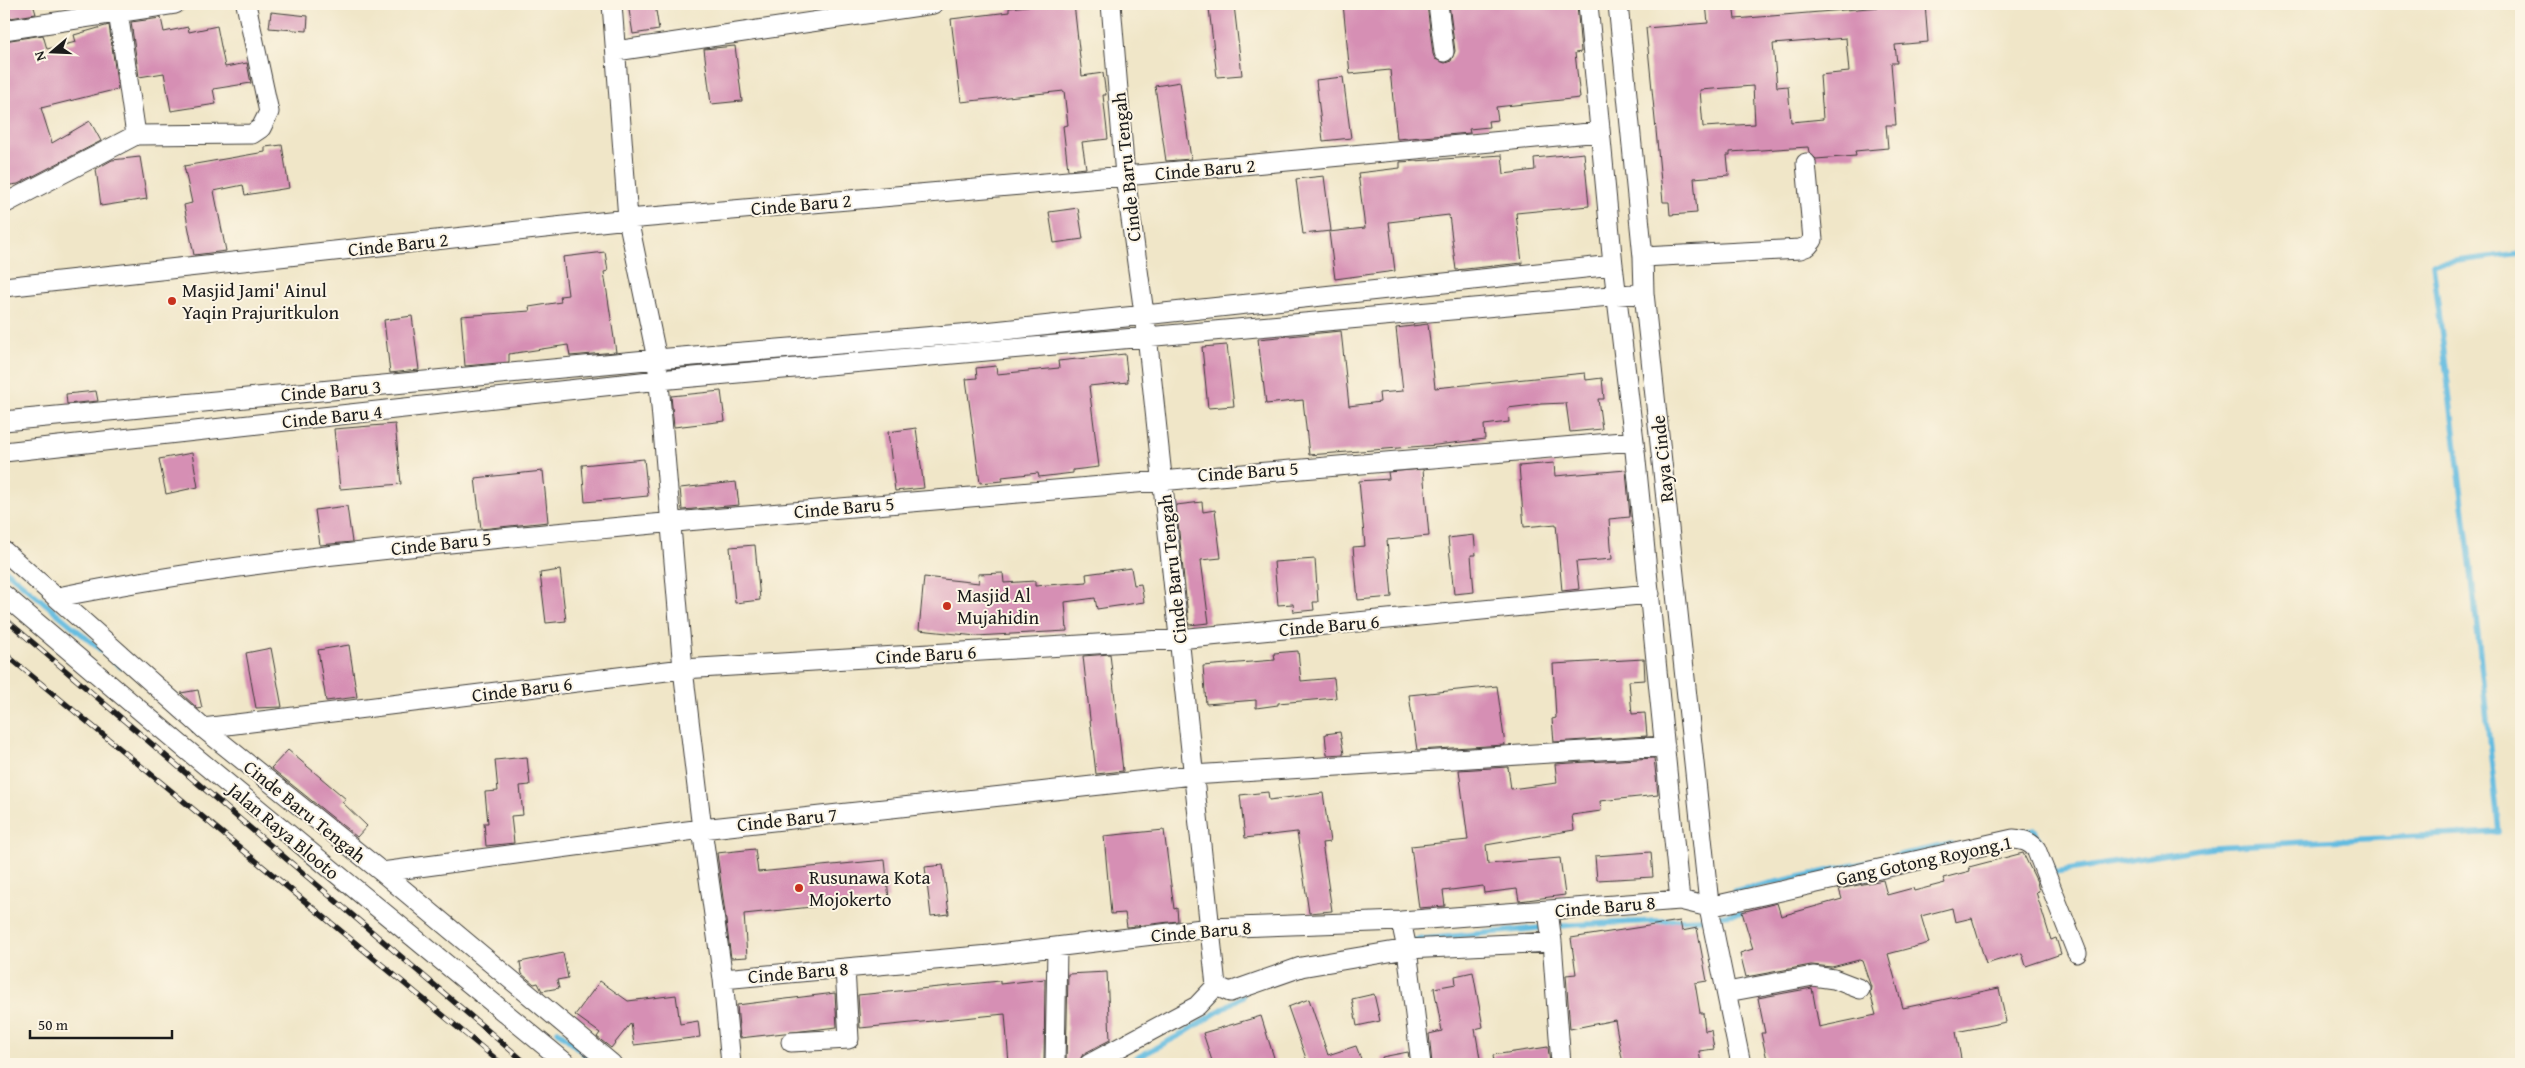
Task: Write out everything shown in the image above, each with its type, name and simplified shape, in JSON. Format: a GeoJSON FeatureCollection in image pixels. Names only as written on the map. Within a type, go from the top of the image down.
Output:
{"type":"FeatureCollection","features":[{"type":"Feature","properties":{"kind":"street"},"geometry":{"type":"LineString","coordinates":[[4,30],[174,4]]}},
{"type":"Feature","properties":{"kind":"street"},"geometry":{"type":"LineString","coordinates":[[4,204],[136,135],[252,134],[261,128],[269,112],[246,4]]}},
{"type":"Feature","properties":{"kind":"street"},"geometry":{"type":"LineString","coordinates":[[612,4],[628,219],[657,359],[683,669],[702,829],[723,979],[731,1064]]}},
{"type":"Feature","properties":{"kind":"street"},"geometry":{"type":"LineString","coordinates":[[616,51],[933,4]]}},
{"type":"Feature","properties":{"kind":"street","name":"Cinde Baru Tengah"},"geometry":{"type":"LineString","coordinates":[[1111,4],[1125,176],[1145,314],[1192,775],[1216,986]]}},
{"type":"Feature","properties":{"kind":"street"},"geometry":{"type":"LineString","coordinates":[[1438,4],[1444,52]]}},
{"type":"Feature","properties":{"kind":"street","name":"Raya Cinde"},"geometry":{"type":"LineString","coordinates":[[1588,4],[1613,265],[1630,295],[1700,909]]}},
{"type":"Feature","properties":{"kind":"street","name":"Raya Cinde"},"geometry":{"type":"LineString","coordinates":[[1618,4],[1644,256],[1630,295],[1634,441],[1665,746],[1700,909]]}},
{"type":"Feature","properties":{"kind":"street"},"geometry":{"type":"LineString","coordinates":[[118,12],[136,135]]}},
{"type":"Feature","properties":{"kind":"street","name":"Cinde Baru 2"},"geometry":{"type":"LineString","coordinates":[[4,287],[628,219],[1600,132]]}},
{"type":"Feature","properties":{"kind":"street"},"geometry":{"type":"LineString","coordinates":[[1644,256],[1800,249],[1808,246],[1813,240],[1806,162]]}},
{"type":"Feature","properties":{"kind":"street","name":"Cinde Baru 3"},"geometry":{"type":"LineString","coordinates":[[4,421],[657,359],[985,332],[1613,265]]}},
{"type":"Feature","properties":{"kind":"street","name":"Cinde Baru 4"},"geometry":{"type":"LineString","coordinates":[[4,452],[659,380],[1630,295]]}},
{"type":"Feature","properties":{"kind":"street","name":"Cinde Baru 5"},"geometry":{"type":"LineString","coordinates":[[58,597],[130,583],[416,544],[671,523],[1162,477],[1634,441]]}},
{"type":"Feature","properties":{"kind":"street","name":"Cinde Baru Tengah"},"geometry":{"type":"LineString","coordinates":[[4,551],[58,597],[133,668],[203,728],[382,872],[612,1064]]}},
{"type":"Feature","properties":{"kind":"street","name":"Jalan Raya Blooto"},"geometry":{"type":"LineString","coordinates":[[4,594],[182,746],[567,1064]]}},
{"type":"Feature","properties":{"kind":"street","name":"Cinde Baru 6"},"geometry":{"type":"LineString","coordinates":[[203,728],[683,669],[1179,639],[1650,594]]}},
{"type":"Feature","properties":{"kind":"street","name":"Cinde Baru 7"},"geometry":{"type":"LineString","coordinates":[[382,872],[702,829],[1192,775],[1665,746]]}},
{"type":"Feature","properties":{"kind":"street","name":"Gang Gotong Royong.1"},"geometry":{"type":"LineString","coordinates":[[1700,909],[2013,839],[2022,840],[2030,842],[2036,849],[2077,953]]}},
{"type":"Feature","properties":{"kind":"street"},"geometry":{"type":"LineString","coordinates":[[1700,909],[1727,992],[1741,1064]]}},
{"type":"Feature","properties":{"kind":"street","name":"Cinde Baru 8"},"geometry":{"type":"LineString","coordinates":[[723,979],[1057,948],[1210,928],[1404,936],[1550,927],[1700,909]]}},
{"type":"Feature","properties":{"kind":"street"},"geometry":{"type":"LineString","coordinates":[[1089,1064],[1197,1006],[1216,986],[1230,992],[1276,975],[1329,961],[1404,936],[1550,927],[1561,1064]]}},
{"type":"Feature","properties":{"kind":"street"},"geometry":{"type":"LineString","coordinates":[[1404,936],[1421,1064]]}},
{"type":"Feature","properties":{"kind":"street"},"geometry":{"type":"LineString","coordinates":[[1055,1064],[1057,948]]}},
{"type":"Feature","properties":{"kind":"street"},"geometry":{"type":"LineString","coordinates":[[791,1042],[849,1039],[845,968]]}},
{"type":"Feature","properties":{"kind":"street"},"geometry":{"type":"LineString","coordinates":[[1727,992],[1813,976],[1834,979],[1860,989]]}},
{"type":"Feature","properties":{"kind":"building"},"geometry":{"type":"Polygon","coordinates":[[[4,4],[33,4],[36,14],[4,19],[4,4]]]}},
{"type":"Feature","properties":{"kind":"building"},"geometry":{"type":"Polygon","coordinates":[[[628,4],[655,4],[659,30],[633,34],[628,4]]]}},
{"type":"Feature","properties":{"kind":"building"},"geometry":{"type":"Polygon","coordinates":[[[1045,4],[1074,4],[1082,76],[1103,73],[1106,95],[1103,95],[1108,139],[1082,142],[1086,168],[1068,170],[1063,126],[1068,125],[1064,91],[961,102],[951,19],[1009,12],[1009,8],[1045,4]]]}},
{"type":"Feature","properties":{"kind":"building"},"geometry":{"type":"Polygon","coordinates":[[[1343,4],[1427,4],[1433,54],[1435,59],[1445,63],[1451,61],[1455,51],[1449,4],[1577,4],[1581,52],[1575,53],[1580,98],[1496,107],[1498,120],[1488,121],[1489,127],[1469,129],[1470,133],[1397,139],[1390,70],[1350,74],[1343,4]]]}},
{"type":"Feature","properties":{"kind":"building"},"geometry":{"type":"Polygon","coordinates":[[[1706,4],[1733,4],[1735,19],[1893,6],[1893,4],[1925,4],[1928,42],[1895,45],[1897,63],[1891,63],[1896,125],[1886,125],[1888,148],[1855,151],[1856,156],[1816,159],[1809,152],[1808,147],[1730,152],[1730,155],[1727,155],[1729,175],[1694,178],[1697,213],[1670,215],[1669,202],[1663,202],[1646,28],[1708,23],[1706,4]],[[1846,38],[1773,44],[1777,87],[1788,86],[1791,122],[1823,119],[1820,75],[1849,72],[1846,38]],[[1753,86],[1700,90],[1703,127],[1755,124],[1753,86]]]}},
{"type":"Feature","properties":{"kind":"building"},"geometry":{"type":"Polygon","coordinates":[[[1234,5],[1242,75],[1217,77],[1209,8],[1234,5]]]}},
{"type":"Feature","properties":{"kind":"building"},"geometry":{"type":"Polygon","coordinates":[[[271,12],[308,16],[307,31],[269,28],[271,12]]]}},
{"type":"Feature","properties":{"kind":"building"},"geometry":{"type":"Polygon","coordinates":[[[161,18],[164,32],[188,27],[189,32],[217,26],[225,67],[247,63],[251,83],[213,89],[216,104],[171,111],[164,73],[139,77],[131,22],[161,18]]]}},
{"type":"Feature","properties":{"kind":"building"},"geometry":{"type":"Polygon","coordinates":[[[109,25],[118,89],[41,108],[52,143],[90,121],[101,141],[18,184],[4,186],[4,41],[43,35],[47,49],[76,42],[74,35],[109,25]]]}},
{"type":"Feature","properties":{"kind":"building"},"geometry":{"type":"Polygon","coordinates":[[[735,46],[742,101],[711,104],[704,49],[735,46]]]}},
{"type":"Feature","properties":{"kind":"building"},"geometry":{"type":"Polygon","coordinates":[[[1343,77],[1351,138],[1323,141],[1316,80],[1343,77]]]}},
{"type":"Feature","properties":{"kind":"building"},"geometry":{"type":"Polygon","coordinates":[[[1180,82],[1191,159],[1166,161],[1155,86],[1180,82]]]}},
{"type":"Feature","properties":{"kind":"building"},"geometry":{"type":"Polygon","coordinates":[[[282,145],[289,188],[245,195],[243,185],[214,191],[226,251],[194,255],[184,205],[192,203],[184,166],[265,152],[265,147],[282,145]]]}},
{"type":"Feature","properties":{"kind":"building"},"geometry":{"type":"Polygon","coordinates":[[[1584,153],[1589,206],[1516,213],[1522,263],[1456,270],[1449,215],[1389,222],[1395,271],[1335,279],[1329,232],[1365,228],[1358,173],[1400,168],[1400,162],[1502,155],[1504,174],[1535,170],[1534,158],[1584,153]]]}},
{"type":"Feature","properties":{"kind":"building"},"geometry":{"type":"Polygon","coordinates":[[[140,157],[147,199],[101,206],[96,169],[112,160],[140,157]]]}},
{"type":"Feature","properties":{"kind":"building"},"geometry":{"type":"Polygon","coordinates":[[[1324,176],[1331,231],[1303,234],[1296,179],[1324,176]]]}},
{"type":"Feature","properties":{"kind":"building"},"geometry":{"type":"Polygon","coordinates":[[[1078,208],[1083,239],[1054,243],[1049,212],[1078,208]]]}},
{"type":"Feature","properties":{"kind":"building"},"geometry":{"type":"Polygon","coordinates":[[[605,252],[608,271],[604,272],[616,352],[570,356],[568,345],[509,354],[509,362],[465,366],[461,316],[530,311],[529,307],[561,302],[560,296],[568,295],[563,257],[605,252]]]}},
{"type":"Feature","properties":{"kind":"building"},"geometry":{"type":"Polygon","coordinates":[[[412,316],[419,370],[390,373],[384,320],[412,316]]]}},
{"type":"Feature","properties":{"kind":"building"},"geometry":{"type":"Polygon","coordinates":[[[1428,324],[1435,388],[1585,373],[1586,380],[1602,378],[1604,399],[1598,399],[1602,429],[1570,432],[1566,403],[1541,404],[1508,408],[1509,422],[1484,425],[1485,439],[1437,445],[1309,455],[1303,400],[1266,404],[1258,339],[1341,331],[1349,406],[1380,402],[1379,393],[1403,391],[1396,328],[1428,324]]]}},
{"type":"Feature","properties":{"kind":"building"},"geometry":{"type":"Polygon","coordinates":[[[1227,345],[1234,406],[1208,408],[1202,347],[1227,345]]]}},
{"type":"Feature","properties":{"kind":"building"},"geometry":{"type":"Polygon","coordinates":[[[1125,354],[1128,382],[1089,386],[1099,467],[1073,470],[1073,473],[1039,477],[1038,473],[1002,477],[1003,481],[980,483],[966,379],[977,378],[976,368],[996,366],[997,374],[1059,368],[1058,361],[1125,354]]]}},
{"type":"Feature","properties":{"kind":"building"},"geometry":{"type":"Polygon","coordinates":[[[96,391],[98,401],[67,404],[66,394],[96,391]]]}},
{"type":"Feature","properties":{"kind":"building"},"geometry":{"type":"Polygon","coordinates":[[[721,391],[725,421],[674,427],[671,396],[721,391]]]}},
{"type":"Feature","properties":{"kind":"building"},"geometry":{"type":"Polygon","coordinates":[[[395,424],[401,484],[340,489],[334,429],[395,424]]]}},
{"type":"Feature","properties":{"kind":"building"},"geometry":{"type":"Polygon","coordinates":[[[916,428],[924,488],[895,491],[888,432],[916,428]]]}},
{"type":"Feature","properties":{"kind":"building"},"geometry":{"type":"Polygon","coordinates":[[[192,453],[198,487],[166,494],[159,459],[192,453]]]}},
{"type":"Feature","properties":{"kind":"building"},"geometry":{"type":"Polygon","coordinates":[[[644,459],[648,496],[585,502],[582,465],[644,459]]]}},
{"type":"Feature","properties":{"kind":"building"},"geometry":{"type":"Polygon","coordinates":[[[1554,463],[1555,476],[1626,470],[1630,517],[1609,519],[1612,559],[1576,562],[1579,589],[1562,591],[1556,524],[1524,527],[1519,466],[1554,463]]]}},
{"type":"Feature","properties":{"kind":"building"},"geometry":{"type":"Polygon","coordinates":[[[1423,469],[1429,536],[1387,540],[1392,597],[1358,600],[1353,547],[1365,546],[1359,481],[1389,479],[1388,472],[1423,469]]]}},
{"type":"Feature","properties":{"kind":"building"},"geometry":{"type":"Polygon","coordinates":[[[543,471],[548,522],[481,529],[475,478],[543,471]]]}},
{"type":"Feature","properties":{"kind":"building"},"geometry":{"type":"Polygon","coordinates":[[[736,482],[739,505],[682,510],[680,488],[736,482]]]}},
{"type":"Feature","properties":{"kind":"building"},"geometry":{"type":"Polygon","coordinates":[[[1202,502],[1203,512],[1215,510],[1221,558],[1201,560],[1209,623],[1189,625],[1176,505],[1202,502]]]}},
{"type":"Feature","properties":{"kind":"building"},"geometry":{"type":"Polygon","coordinates":[[[347,506],[352,542],[320,545],[315,510],[347,506]]]}},
{"type":"Feature","properties":{"kind":"building"},"geometry":{"type":"Polygon","coordinates":[[[1474,535],[1476,555],[1471,555],[1474,592],[1454,594],[1448,538],[1474,535]]]}},
{"type":"Feature","properties":{"kind":"building"},"geometry":{"type":"Polygon","coordinates":[[[755,545],[760,600],[735,603],[730,547],[755,545]]]}},
{"type":"Feature","properties":{"kind":"building"},"geometry":{"type":"Polygon","coordinates":[[[1315,559],[1318,602],[1313,602],[1314,610],[1294,612],[1293,604],[1278,605],[1274,562],[1315,559]]]}},
{"type":"Feature","properties":{"kind":"building"},"geometry":{"type":"Polygon","coordinates":[[[1131,568],[1134,585],[1141,584],[1144,602],[1097,609],[1095,598],[1065,602],[1067,631],[976,636],[919,630],[924,577],[979,583],[978,574],[1003,573],[1004,583],[1035,581],[1035,586],[1087,582],[1086,574],[1131,568]]]}},
{"type":"Feature","properties":{"kind":"building"},"geometry":{"type":"Polygon","coordinates":[[[560,570],[566,621],[546,623],[540,573],[560,570]]]}},
{"type":"Feature","properties":{"kind":"building"},"geometry":{"type":"Polygon","coordinates":[[[349,645],[357,697],[326,701],[318,650],[349,645]]]}},
{"type":"Feature","properties":{"kind":"building"},"geometry":{"type":"Polygon","coordinates":[[[271,648],[282,707],[256,708],[246,653],[271,648]]]}},
{"type":"Feature","properties":{"kind":"building"},"geometry":{"type":"Polygon","coordinates":[[[1298,651],[1301,681],[1334,678],[1336,698],[1278,703],[1278,705],[1256,708],[1256,700],[1206,704],[1203,666],[1275,660],[1274,653],[1298,651]]]}},
{"type":"Feature","properties":{"kind":"building"},"geometry":{"type":"Polygon","coordinates":[[[1110,654],[1123,771],[1096,774],[1083,656],[1110,654]]]}},
{"type":"Feature","properties":{"kind":"building"},"geometry":{"type":"Polygon","coordinates":[[[1644,659],[1645,680],[1629,681],[1632,714],[1645,713],[1647,736],[1554,742],[1552,719],[1556,718],[1553,664],[1644,659]]]}},
{"type":"Feature","properties":{"kind":"building"},"geometry":{"type":"Polygon","coordinates":[[[1497,686],[1505,745],[1417,750],[1409,695],[1497,686]]]}},
{"type":"Feature","properties":{"kind":"building"},"geometry":{"type":"Polygon","coordinates":[[[198,690],[202,708],[198,709],[181,693],[198,690]]]}},
{"type":"Feature","properties":{"kind":"building"},"geometry":{"type":"Polygon","coordinates":[[[1340,732],[1344,754],[1327,755],[1325,734],[1340,732]]]}},
{"type":"Feature","properties":{"kind":"building"},"geometry":{"type":"Polygon","coordinates":[[[288,750],[346,799],[342,802],[367,826],[357,837],[271,768],[288,750]]]}},
{"type":"Feature","properties":{"kind":"building"},"geometry":{"type":"Polygon","coordinates":[[[527,757],[530,785],[520,786],[523,815],[511,816],[514,843],[486,846],[484,823],[488,823],[485,792],[498,791],[495,760],[527,757]]]}},
{"type":"Feature","properties":{"kind":"building"},"geometry":{"type":"Polygon","coordinates":[[[1654,758],[1658,795],[1600,801],[1601,811],[1572,815],[1574,830],[1486,845],[1488,864],[1560,858],[1565,895],[1519,901],[1517,889],[1484,893],[1483,886],[1443,891],[1445,906],[1419,908],[1411,846],[1468,840],[1459,770],[1508,767],[1511,789],[1557,783],[1555,764],[1654,758]]]}},
{"type":"Feature","properties":{"kind":"building"},"geometry":{"type":"Polygon","coordinates":[[[1268,792],[1269,800],[1323,793],[1330,842],[1322,843],[1332,911],[1309,913],[1297,832],[1245,838],[1240,795],[1268,792]]]}},
{"type":"Feature","properties":{"kind":"building"},"geometry":{"type":"Polygon","coordinates":[[[1164,830],[1174,909],[1177,908],[1178,921],[1127,927],[1125,913],[1111,914],[1104,836],[1164,830]]]}},
{"type":"Feature","properties":{"kind":"building","name":"Rusunawa Kota Mojokerto"},"geometry":{"type":"Polygon","coordinates":[[[755,849],[758,872],[885,860],[889,899],[744,914],[747,957],[731,958],[717,853],[755,849]]]}},
{"type":"Feature","properties":{"kind":"building"},"geometry":{"type":"Polygon","coordinates":[[[1651,852],[1653,877],[1597,880],[1595,856],[1651,852]]]}},
{"type":"Feature","properties":{"kind":"building"},"geometry":{"type":"Polygon","coordinates":[[[2023,853],[2037,882],[2039,891],[2036,892],[2051,940],[2056,938],[2061,954],[2026,966],[2022,953],[1986,964],[1972,918],[1955,922],[1952,908],[1921,916],[1929,943],[1888,954],[1903,1008],[1999,988],[2006,1022],[1956,1032],[1962,1064],[1890,1064],[1889,1061],[1872,1064],[1794,1064],[1793,1059],[1768,1064],[1761,1033],[1765,1033],[1758,998],[1812,988],[1819,1027],[1876,1015],[1870,993],[1871,987],[1862,961],[1859,960],[1832,967],[1811,965],[1746,977],[1740,953],[1753,949],[1742,912],[1777,903],[1781,916],[1842,899],[1839,889],[1883,880],[1887,895],[1913,888],[1914,891],[1945,883],[1943,878],[1970,871],[1969,867],[2023,853]]]}},
{"type":"Feature","properties":{"kind":"building"},"geometry":{"type":"Polygon","coordinates":[[[943,865],[949,914],[931,916],[925,867],[943,865]]]}},
{"type":"Feature","properties":{"kind":"building"},"geometry":{"type":"Polygon","coordinates":[[[1680,921],[1682,931],[1697,928],[1707,981],[1695,983],[1700,1013],[1703,1013],[1705,1031],[1711,1030],[1714,1049],[1699,1051],[1701,1064],[1623,1064],[1615,1020],[1570,1029],[1566,975],[1576,974],[1571,938],[1680,921]]]}},
{"type":"Feature","properties":{"kind":"building"},"geometry":{"type":"Polygon","coordinates":[[[563,953],[568,978],[557,980],[559,988],[542,991],[538,983],[534,984],[522,974],[520,962],[563,953]]]}},
{"type":"Feature","properties":{"kind":"building"},"geometry":{"type":"Polygon","coordinates":[[[1107,972],[1110,1040],[1083,1054],[1078,1064],[1066,1064],[1068,974],[1107,972]]]}},
{"type":"Feature","properties":{"kind":"building"},"geometry":{"type":"Polygon","coordinates":[[[1473,972],[1483,1027],[1475,1029],[1481,1064],[1432,1064],[1429,1034],[1442,1031],[1434,988],[1456,984],[1455,976],[1473,972]]]}},
{"type":"Feature","properties":{"kind":"building"},"geometry":{"type":"Polygon","coordinates":[[[1045,979],[1044,1064],[1009,1064],[1005,1014],[860,1028],[858,995],[1000,981],[1000,984],[1045,979]]]}},
{"type":"Feature","properties":{"kind":"building"},"geometry":{"type":"Polygon","coordinates":[[[600,981],[628,1001],[676,995],[680,1024],[698,1021],[700,1037],[634,1045],[631,1023],[611,1048],[597,1037],[600,1033],[575,1015],[600,981]]]}},
{"type":"Feature","properties":{"kind":"building"},"geometry":{"type":"Polygon","coordinates":[[[835,993],[837,1027],[740,1038],[737,1005],[835,993]]]}},
{"type":"Feature","properties":{"kind":"building"},"geometry":{"type":"Polygon","coordinates":[[[1374,994],[1380,1021],[1357,1026],[1352,999],[1374,994]]]}},
{"type":"Feature","properties":{"kind":"building"},"geometry":{"type":"Polygon","coordinates":[[[1309,999],[1328,1055],[1356,1046],[1363,1064],[1308,1064],[1288,1007],[1309,999]]]}},
{"type":"Feature","properties":{"kind":"building"},"geometry":{"type":"Polygon","coordinates":[[[1261,1016],[1276,1064],[1213,1064],[1203,1033],[1261,1016]]]}},
{"type":"Feature","properties":{"kind":"building"},"geometry":{"type":"Polygon","coordinates":[[[1548,1047],[1550,1064],[1494,1064],[1493,1055],[1548,1047]]]}},
{"type":"Feature","properties":{"kind":"building"},"geometry":{"type":"Polygon","coordinates":[[[1408,1052],[1410,1064],[1383,1064],[1382,1057],[1408,1052]]]}},
{"type":"Feature","properties":{"kind":"waterway"},"geometry":{"type":"LineString","coordinates":[[2052,866],[2055,872],[2212,847],[2499,832],[2470,561],[2433,264],[2521,253]]}},
{"type":"Feature","properties":{"kind":"waterway"},"geometry":{"type":"LineString","coordinates":[[4,569],[121,667]]}},
{"type":"Feature","properties":{"kind":"waterway"},"geometry":{"type":"LineString","coordinates":[[2019,833],[2035,830],[2041,844]]}},
{"type":"Feature","properties":{"kind":"waterway"},"geometry":{"type":"LineString","coordinates":[[1734,891],[1951,844]]}},
{"type":"Feature","properties":{"kind":"waterway"},"geometry":{"type":"LineString","coordinates":[[1414,940],[1571,925],[1699,919],[1740,913]]}},
{"type":"Feature","properties":{"kind":"waterway"},"geometry":{"type":"LineString","coordinates":[[1125,1064],[1184,1033],[1243,996]]}},
{"type":"Feature","properties":{"kind":"waterway"},"geometry":{"type":"LineString","coordinates":[[558,1031],[596,1064]]}},
{"type":"Feature","properties":{"kind":"railway"},"geometry":{"type":"LineString","coordinates":[[4,618],[527,1064]]}},
{"type":"Feature","properties":{"kind":"railway"},"geometry":{"type":"LineString","coordinates":[[4,653],[502,1064]]}},
{"type":"Feature","properties":{"kind":"place","name":"Masjid Jami' Ainul Yaqin Prajuritkulon"},"geometry":{"type":"Point","coordinates":[172,301]}},
{"type":"Feature","properties":{"kind":"place","name":"Masjid Al Mujahidin"},"geometry":{"type":"Point","coordinates":[947,606]}},
{"type":"Feature","properties":{"kind":"place","name":"Rusunawa Kota Mojokerto"},"geometry":{"type":"Point","coordinates":[799,888]}}]}
